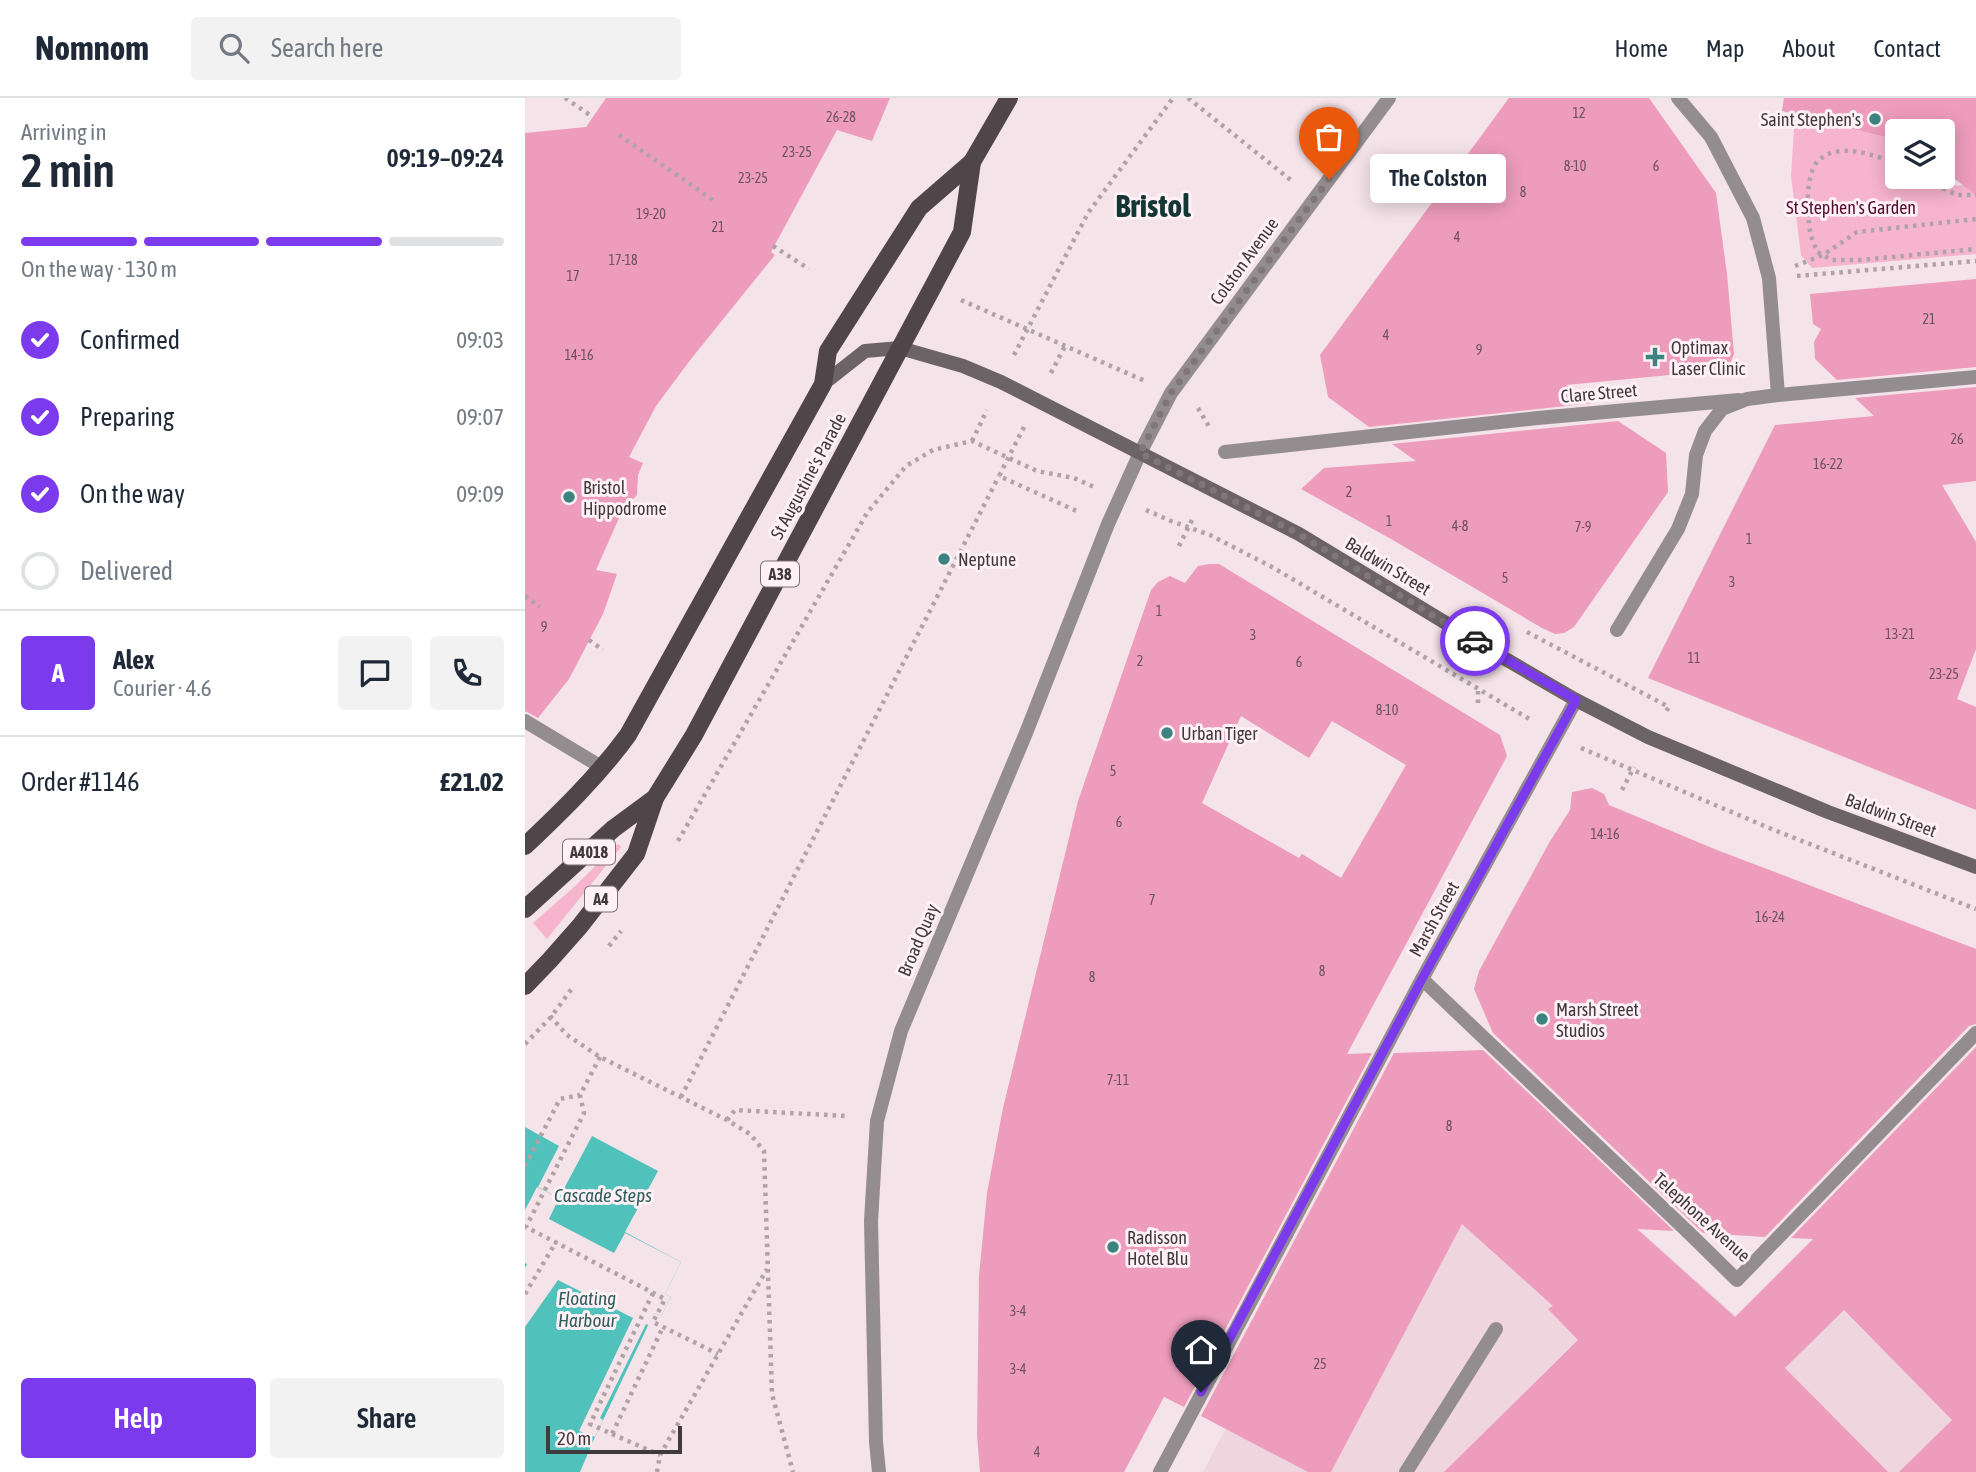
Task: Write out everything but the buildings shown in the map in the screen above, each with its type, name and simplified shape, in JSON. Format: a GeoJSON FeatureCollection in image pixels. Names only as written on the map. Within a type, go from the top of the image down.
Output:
{"type":"FeatureCollection","features":[{"type":"Feature","properties":{"kind":"main road","name":"St Augustine's Parade"},"geometry":{"type":"LineString","coordinates":[[525,846],[603,768],[628,735],[823,384],[828,351],[919,208],[972,162],[1009,98]]}},
{"type":"Feature","properties":{"kind":"main road","name":"St Augustine's Parade"},"geometry":{"type":"LineString","coordinates":[[525,909],[613,830],[655,798],[694,735],[962,232],[972,162]]}},
{"type":"Feature","properties":{"kind":"main road","name":"Baldwin Street"},"geometry":{"type":"LineString","coordinates":[[823,384],[865,351],[900,348],[963,366],[1001,382],[1299,534],[1502,657],[1576,700],[1648,737],[1828,813],[1976,867]]}},
{"type":"Feature","properties":{"kind":"main road","name":"A4"},"geometry":{"type":"LineString","coordinates":[[525,986],[580,926],[636,854],[655,798]]}},
{"type":"Feature","properties":{"kind":"street","name":"Colston Avenue"},"geometry":{"type":"LineString","coordinates":[[1140,453],[1171,393],[1389,98]]}},
{"type":"Feature","properties":{"kind":"street"},"geometry":{"type":"LineString","coordinates":[[1678,98],[1711,137],[1753,218],[1769,278],[1778,395]]}},
{"type":"Feature","properties":{"kind":"street","name":"Clare Street"},"geometry":{"type":"LineString","coordinates":[[1225,452],[1538,418],[1976,377]]}},
{"type":"Feature","properties":{"kind":"street"},"geometry":{"type":"LineString","coordinates":[[1617,630],[1678,529],[1692,494],[1696,455],[1705,431],[1722,409],[1747,399]]}},
{"type":"Feature","properties":{"kind":"street","name":"Broad Quay"},"geometry":{"type":"LineString","coordinates":[[879,1472],[871,1221],[877,1121],[901,1031],[1026,733],[1108,524],[1140,453]]}},
{"type":"Feature","properties":{"kind":"street","name":"Marsh Street"},"geometry":{"type":"LineString","coordinates":[[1160,1472],[1422,979],[1576,700]]}},
{"type":"Feature","properties":{"kind":"street"},"geometry":{"type":"LineString","coordinates":[[525,721],[603,768]]}},
{"type":"Feature","properties":{"kind":"street","name":"Telephone Avenue"},"geometry":{"type":"LineString","coordinates":[[1422,979],[1737,1280],[1976,1033]]}},
{"type":"Feature","properties":{"kind":"street"},"geometry":{"type":"LineString","coordinates":[[1406,1472],[1496,1329]]}},
{"type":"Feature","properties":{"kind":"path"},"geometry":{"type":"LineString","coordinates":[[565,98],[593,117]]}},
{"type":"Feature","properties":{"kind":"path"},"geometry":{"type":"LineString","coordinates":[[1012,359],[1088,213],[1173,98]]}},
{"type":"Feature","properties":{"kind":"path"},"geometry":{"type":"LineString","coordinates":[[1188,98],[1314,199]]}},
{"type":"Feature","properties":{"kind":"path"},"geometry":{"type":"LineString","coordinates":[[619,135],[713,201]]}},
{"type":"Feature","properties":{"kind":"path"},"geometry":{"type":"LineString","coordinates":[[1885,159],[1872,154],[1849,151],[1829,154],[1816,162],[1808,190],[1810,232],[1817,252],[1832,260],[1861,260],[1976,249]]}},
{"type":"Feature","properties":{"kind":"path"},"geometry":{"type":"LineString","coordinates":[[1945,189],[1957,195],[1976,195]]}},
{"type":"Feature","properties":{"kind":"path"},"geometry":{"type":"LineString","coordinates":[[1769,278],[1823,255],[1857,232],[1976,219]]}},
{"type":"Feature","properties":{"kind":"path"},"geometry":{"type":"LineString","coordinates":[[773,246],[809,269]]}},
{"type":"Feature","properties":{"kind":"path"},"geometry":{"type":"LineString","coordinates":[[1769,278],[1976,261]]}},
{"type":"Feature","properties":{"kind":"path"},"geometry":{"type":"LineString","coordinates":[[954,296],[1153,384]]}},
{"type":"Feature","properties":{"kind":"path"},"geometry":{"type":"LineString","coordinates":[[1049,377],[1065,346]]}},
{"type":"Feature","properties":{"kind":"path"},"geometry":{"type":"LineString","coordinates":[[972,441],[989,407]]}},
{"type":"Feature","properties":{"kind":"path"},"geometry":{"type":"LineString","coordinates":[[681,1097],[1025,424]]}},
{"type":"Feature","properties":{"kind":"path"},"geometry":{"type":"LineString","coordinates":[[672,851],[867,513],[906,466],[933,450],[972,441],[1037,471],[1074,478],[1097,488]]}},
{"type":"Feature","properties":{"kind":"path"},"geometry":{"type":"LineString","coordinates":[[999,476],[1086,515]]}},
{"type":"Feature","properties":{"kind":"path"},"geometry":{"type":"LineString","coordinates":[[1179,546],[1198,506]]}},
{"type":"Feature","properties":{"kind":"path"},"geometry":{"type":"LineString","coordinates":[[525,597],[540,607]]}},
{"type":"Feature","properties":{"kind":"path"},"geometry":{"type":"LineString","coordinates":[[1576,700],[1617,630]]}},
{"type":"Feature","properties":{"kind":"path"},"geometry":{"type":"LineString","coordinates":[[589,640],[603,650]]}},
{"type":"Feature","properties":{"kind":"path"},"geometry":{"type":"LineString","coordinates":[[608,948],[623,928]]}},
{"type":"Feature","properties":{"kind":"path"},"geometry":{"type":"LineString","coordinates":[[525,1042],[551,1017],[575,984]]}},
{"type":"Feature","properties":{"kind":"path"},"geometry":{"type":"LineString","coordinates":[[551,1017],[567,1035],[600,1057],[727,1120],[750,1134],[764,1151],[772,1394],[793,1472]]}},
{"type":"Feature","properties":{"kind":"path"},"geometry":{"type":"LineString","coordinates":[[600,1057],[580,1095],[584,1113],[526,1227],[665,1299],[653,1322],[718,1354]]}},
{"type":"Feature","properties":{"kind":"path"},"geometry":{"type":"LineString","coordinates":[[525,1166],[560,1099],[580,1095]]}},
{"type":"Feature","properties":{"kind":"path"},"geometry":{"type":"LineString","coordinates":[[727,1120],[735,1110],[851,1116]]}},
{"type":"Feature","properties":{"kind":"path"},"geometry":{"type":"LineString","coordinates":[[525,1294],[556,1242]]}},
{"type":"Feature","properties":{"kind":"path"},"geometry":{"type":"LineString","coordinates":[[657,1472],[660,1455],[768,1269]]}},
{"type":"Feature","properties":{"kind":"path"},"geometry":{"type":"LineString","coordinates":[[653,1293],[590,1424],[660,1455]]}},
{"type":"Feature","properties":{"kind":"path"},"geometry":{"type":"LineString","coordinates":[[612,1434],[663,1327]]}},
{"type":"Feature","properties":{"kind":"shaded area"},"geometry":{"type":"Polygon","coordinates":[[[1446,1059],[1744,1323],[1976,1091],[1976,1472],[1203,1472],[1418,1063],[1446,1059]]]}},
{"type":"Feature","properties":{"kind":"green space","name":"St Stephen's Garden"},"geometry":{"type":"Polygon","coordinates":[[[1795,114],[1885,137],[1885,189],[1955,189],[1955,185],[1976,182],[1976,254],[1812,268],[1801,255],[1791,176],[1795,114]]]}},
{"type":"Feature","properties":{"kind":"green space"},"geometry":{"type":"Polygon","coordinates":[[[618,844],[621,847],[547,939],[533,923],[618,844]]]}},
{"type":"Feature","properties":{"kind":"water","name":"Floating Harbour"},"geometry":{"type":"Polygon","coordinates":[[[525,1127],[559,1146],[538,1187],[559,1198],[592,1136],[658,1171],[625,1232],[681,1262],[665,1294],[671,1297],[661,1316],[654,1313],[580,1472],[525,1472],[525,1127]]]}},
{"type":"Feature","properties":{"kind":"pier"},"geometry":{"type":"Polygon","coordinates":[[[537,1187],[559,1198],[549,1219],[614,1253],[625,1233],[681,1262],[665,1294],[671,1297],[661,1316],[654,1313],[649,1325],[646,1324],[600,1418],[603,1420],[595,1437],[579,1431],[633,1318],[558,1280],[525,1327],[525,1210],[537,1187]]]}},
{"type":"Feature","properties":{"kind":"way so far"},"geometry":{"type":"LineString","coordinates":[[1329,179],[1171,393],[1140,453],[1299,534],[1475,641]]}},
{"type":"Feature","properties":{"kind":"place","name":"Saint Stephen's"},"geometry":{"type":"Point","coordinates":[1875,119]}},
{"type":"Feature","properties":{"kind":"place","name":"The Colston"},"geometry":{"type":"Point","coordinates":[1329,179]}},
{"type":"Feature","properties":{"kind":"place","name":"Optimax Laser Clinic"},"geometry":{"type":"Point","coordinates":[1655,357]}},
{"type":"Feature","properties":{"kind":"place","name":"Bristol Hippodrome"},"geometry":{"type":"Point","coordinates":[569,497]}},
{"type":"Feature","properties":{"kind":"place","name":"Neptune"},"geometry":{"type":"Point","coordinates":[944,559]}},
{"type":"Feature","properties":{"kind":"place","name":"Urban Tiger"},"geometry":{"type":"Point","coordinates":[1167,733]}},
{"type":"Feature","properties":{"kind":"place","name":"Marsh Street Studios"},"geometry":{"type":"Point","coordinates":[1542,1019]}},
{"type":"Feature","properties":{"kind":"place","name":"Radisson Hotel Blu"},"geometry":{"type":"Point","coordinates":[1113,1247]}},
{"type":"Feature","properties":{"kind":"district","name":"Bristol"},"geometry":{"type":"Point","coordinates":[1153,205]}},
{"type":"Feature","properties":{"kind":"route"},"geometry":{"type":"LineString","coordinates":[[1201,1392],[1422,979],[1576,700],[1475,641]]}},
{"type":"Feature","properties":{"kind":"water label","name":"Cascade Steps"},"geometry":{"type":"Point","coordinates":[603,1195]}}]}
